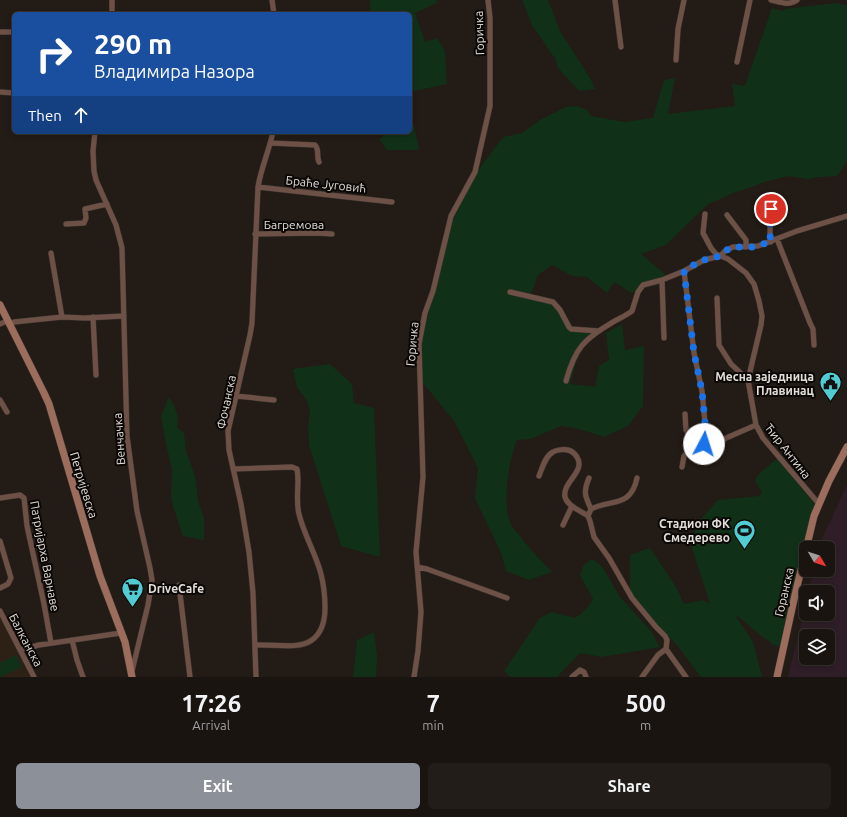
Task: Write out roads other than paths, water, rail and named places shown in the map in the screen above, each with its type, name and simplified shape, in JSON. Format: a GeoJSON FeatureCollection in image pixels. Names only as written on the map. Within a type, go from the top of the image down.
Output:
{"type":"FeatureCollection","features":[{"type":"Feature","properties":{"kind":"main road","name":"Петријевска"},"geometry":{"type":"LineString","coordinates":[[0,305],[49,404],[100,576],[121,633],[132,657],[132,674]]}},
{"type":"Feature","properties":{"kind":"main road","name":"Горанска"},"geometry":{"type":"LineString","coordinates":[[777,677],[808,536],[819,504],[847,447]]}},
{"type":"Feature","properties":{"kind":"street"},"geometry":{"type":"LineString","coordinates":[[112,0],[112,12]]}},
{"type":"Feature","properties":{"kind":"street"},"geometry":{"type":"LineString","coordinates":[[272,0],[274,12]]}},
{"type":"Feature","properties":{"kind":"street","name":"Горичка"},"geometry":{"type":"LineString","coordinates":[[414,677],[421,612],[416,540],[422,492],[423,458],[419,344],[425,313],[433,291],[451,216],[474,174],[490,106],[490,18],[488,0]]}},
{"type":"Feature","properties":{"kind":"street"},"geometry":{"type":"LineString","coordinates":[[615,0],[621,46]]}},
{"type":"Feature","properties":{"kind":"street"},"geometry":{"type":"LineString","coordinates":[[676,60],[678,30],[684,0]]}},
{"type":"Feature","properties":{"kind":"street"},"geometry":{"type":"LineString","coordinates":[[737,62],[750,0]]}},
{"type":"Feature","properties":{"kind":"street"},"geometry":{"type":"LineString","coordinates":[[772,0],[789,4],[796,0]]}},
{"type":"Feature","properties":{"kind":"street"},"geometry":{"type":"LineString","coordinates":[[0,32],[12,32]]}},
{"type":"Feature","properties":{"kind":"street"},"geometry":{"type":"LineString","coordinates":[[0,92],[12,93]]}},
{"type":"Feature","properties":{"kind":"street","name":"Венчачка"},"geometry":{"type":"LineString","coordinates":[[95,134],[93,151],[96,180],[116,225],[122,248],[127,436],[137,511],[152,580],[148,605],[132,657]]}},
{"type":"Feature","properties":{"kind":"street","name":"Фочанска"},"geometry":{"type":"LineString","coordinates":[[256,677],[249,552],[241,504],[229,450],[228,431],[248,351],[252,323],[258,187],[272,134]]}},
{"type":"Feature","properties":{"kind":"street"},"geometry":{"type":"LineString","coordinates":[[270,143],[315,145],[318,149],[317,158],[319,162]]}},
{"type":"Feature","properties":{"kind":"street","name":"Браће Југовић"},"geometry":{"type":"LineString","coordinates":[[258,187],[392,202]]}},
{"type":"Feature","properties":{"kind":"street"},"geometry":{"type":"LineString","coordinates":[[771,196],[771,242]]}},
{"type":"Feature","properties":{"kind":"street"},"geometry":{"type":"LineString","coordinates":[[66,224],[84,222],[86,218],[85,208],[107,204]]}},
{"type":"Feature","properties":{"kind":"street","name":"Ћир Антина"},"geometry":{"type":"LineString","coordinates":[[705,214],[703,230],[704,235],[714,252],[728,259],[750,278],[756,289],[759,301],[762,316],[761,325],[748,380],[756,424],[769,446],[819,504]]}},
{"type":"Feature","properties":{"kind":"street"},"geometry":{"type":"LineString","coordinates":[[727,215],[746,240],[746,247]]}},
{"type":"Feature","properties":{"kind":"street"},"geometry":{"type":"LineString","coordinates":[[566,381],[577,351],[585,341],[632,311],[638,292],[643,285],[662,280],[684,271],[700,261],[720,256],[725,251],[733,247],[758,246],[798,231],[847,216]]}},
{"type":"Feature","properties":{"kind":"street","name":"Багремова"},"geometry":{"type":"LineString","coordinates":[[255,234],[318,232],[332,234]]}},
{"type":"Feature","properties":{"kind":"street"},"geometry":{"type":"LineString","coordinates":[[777,240],[810,323],[814,336],[814,345]]}},
{"type":"Feature","properties":{"kind":"street"},"geometry":{"type":"LineString","coordinates":[[51,253],[62,317]]}},
{"type":"Feature","properties":{"kind":"street"},"geometry":{"type":"LineString","coordinates":[[684,271],[694,353],[702,391],[707,444]]}},
{"type":"Feature","properties":{"kind":"street"},"geometry":{"type":"LineString","coordinates":[[662,280],[664,338]]}},
{"type":"Feature","properties":{"kind":"street"},"geometry":{"type":"LineString","coordinates":[[510,292],[553,302],[560,310],[568,327],[571,329],[599,331]]}},
{"type":"Feature","properties":{"kind":"street"},"geometry":{"type":"LineString","coordinates":[[717,298],[719,345],[731,364],[748,380]]}},
{"type":"Feature","properties":{"kind":"street"},"geometry":{"type":"LineString","coordinates":[[94,316],[96,375]]}},
{"type":"Feature","properties":{"kind":"street"},"geometry":{"type":"LineString","coordinates":[[0,324],[62,317],[124,316]]}},
{"type":"Feature","properties":{"kind":"street"},"geometry":{"type":"LineString","coordinates":[[236,396],[274,400]]}},
{"type":"Feature","properties":{"kind":"street"},"geometry":{"type":"LineString","coordinates":[[0,400],[7,412]]}},
{"type":"Feature","properties":{"kind":"street"},"geometry":{"type":"LineString","coordinates":[[685,414],[686,430],[696,446]]}},
{"type":"Feature","properties":{"kind":"street"},"geometry":{"type":"LineString","coordinates":[[682,467],[684,456],[689,450],[696,446],[717,442],[756,424]]}},
{"type":"Feature","properties":{"kind":"street"},"geometry":{"type":"LineString","coordinates":[[539,476],[546,459],[551,453],[568,450],[574,453],[578,458],[579,467],[567,486],[565,494],[567,502],[588,516],[594,537],[632,598],[665,636],[667,640],[666,650],[686,677]]}},
{"type":"Feature","properties":{"kind":"street"},"geometry":{"type":"LineString","coordinates":[[233,469],[292,467],[296,469],[299,514],[320,571],[324,589],[325,620],[322,629],[312,640],[304,645],[255,645]]}},
{"type":"Feature","properties":{"kind":"street"},"geometry":{"type":"LineString","coordinates":[[589,478],[586,485],[585,495],[591,509]]}},
{"type":"Feature","properties":{"kind":"street"},"geometry":{"type":"LineString","coordinates":[[588,516],[591,509],[601,505],[622,501],[632,491],[637,478]]}},
{"type":"Feature","properties":{"kind":"street","name":"Патријарха Варнаве"},"geometry":{"type":"LineString","coordinates":[[0,498],[20,495],[24,498],[27,526],[51,643]]}},
{"type":"Feature","properties":{"kind":"street"},"geometry":{"type":"LineString","coordinates":[[562,526],[572,506]]}},
{"type":"Feature","properties":{"kind":"street"},"geometry":{"type":"LineString","coordinates":[[0,541],[11,576],[8,584],[0,588]]}},
{"type":"Feature","properties":{"kind":"street"},"geometry":{"type":"LineString","coordinates":[[417,567],[427,569],[507,598]]}},
{"type":"Feature","properties":{"kind":"street"},"geometry":{"type":"LineString","coordinates":[[179,585],[190,677]]}},
{"type":"Feature","properties":{"kind":"street","name":"Балканска"},"geometry":{"type":"LineString","coordinates":[[0,611],[34,677]]}},
{"type":"Feature","properties":{"kind":"street"},"geometry":{"type":"LineString","coordinates":[[20,650],[51,643],[121,633]]}},
{"type":"Feature","properties":{"kind":"street"},"geometry":{"type":"LineString","coordinates":[[72,640],[83,677]]}},
{"type":"Feature","properties":{"kind":"street"},"geometry":{"type":"LineString","coordinates":[[642,677],[658,655],[666,650]]}},
{"type":"Feature","properties":{"kind":"street"},"geometry":{"type":"LineString","coordinates":[[572,677],[580,670],[584,672],[586,677]]}},
{"type":"Feature","properties":{"kind":"place","name":"Месна заједница Плавинац"},"geometry":{"type":"Point","coordinates":[830,402]}},
{"type":"Feature","properties":{"kind":"place","name":"Стадион ФК Смедерево"},"geometry":{"type":"Point","coordinates":[745,550]}},
{"type":"Feature","properties":{"kind":"place","name":"DriveCafe"},"geometry":{"type":"Point","coordinates":[132,608]}}]}
